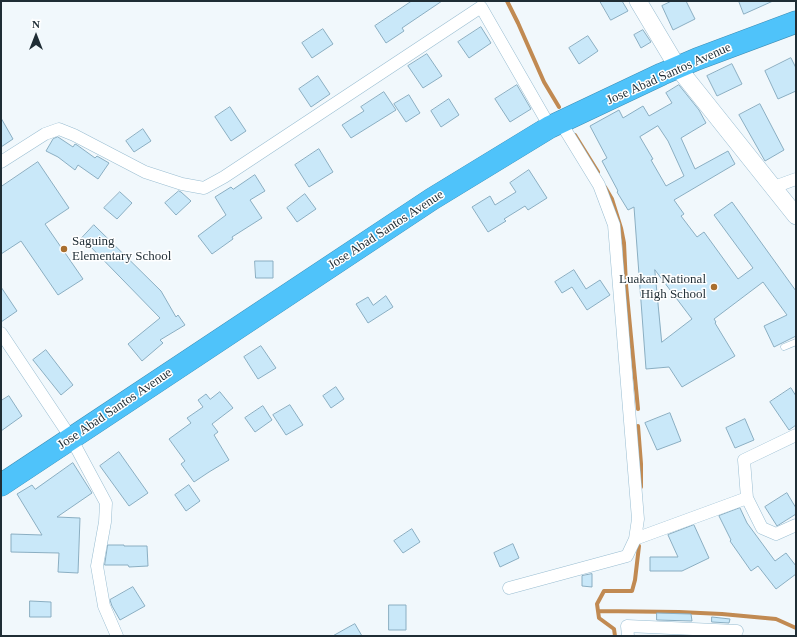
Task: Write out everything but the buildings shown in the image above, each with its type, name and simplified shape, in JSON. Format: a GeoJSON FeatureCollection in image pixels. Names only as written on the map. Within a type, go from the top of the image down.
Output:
{"type":"FeatureCollection","features":[{"type":"Feature","properties":{"kind":"highway","name":"Jose Abad Santos Avenue"},"geometry":{"type":"LineString","coordinates":[[1,485],[432,199],[556,125],[697,59],[796,22]]}},
{"type":"Feature","properties":{"kind":"street"},"geometry":{"type":"LineString","coordinates":[[638,1],[678,68],[796,216]]}},
{"type":"Feature","properties":{"kind":"street"},"geometry":{"type":"LineString","coordinates":[[1,162],[45,134],[59,130],[74,135],[145,172],[182,184],[204,188],[224,177],[479,4],[556,125],[600,186],[614,225],[638,518],[634,540],[627,556],[509,588]]}},
{"type":"Feature","properties":{"kind":"street"},"geometry":{"type":"LineString","coordinates":[[774,187],[796,179]]}},
{"type":"Feature","properties":{"kind":"street"},"geometry":{"type":"LineString","coordinates":[[1,333],[71,438],[106,503],[105,522],[97,566],[104,606],[117,636]]}},
{"type":"Feature","properties":{"kind":"street"},"geometry":{"type":"LineString","coordinates":[[796,435],[744,460],[747,498],[762,528],[776,534],[796,524]]}},
{"type":"Feature","properties":{"kind":"street"},"geometry":{"type":"LineString","coordinates":[[634,540],[747,498]]}},
{"type":"Feature","properties":{"kind":"street"},"geometry":{"type":"LineString","coordinates":[[628,636],[627,626],[737,631]]}},
{"type":"Feature","properties":{"kind":"lane"},"geometry":{"type":"LineString","coordinates":[[784,347],[796,342]]}},
{"type":"Feature","properties":{"kind":"waterway"},"geometry":{"type":"LineString","coordinates":[[507,1],[544,82],[559,107]]}},
{"type":"Feature","properties":{"kind":"waterway"},"geometry":{"type":"LineString","coordinates":[[575,135],[598,172]]}},
{"type":"Feature","properties":{"kind":"waterway"},"geometry":{"type":"LineString","coordinates":[[605,187],[612,199],[624,243],[626,285],[638,409]]}},
{"type":"Feature","properties":{"kind":"waterway"},"geometry":{"type":"LineString","coordinates":[[638,426],[641,487]]}},
{"type":"Feature","properties":{"kind":"waterway"},"geometry":{"type":"LineString","coordinates":[[615,636],[614,629],[599,618],[597,604],[604,591],[632,591],[635,580],[639,546]]}},
{"type":"Feature","properties":{"kind":"waterway"},"geometry":{"type":"LineString","coordinates":[[598,611],[722,614],[776,619],[796,628]]}},
{"type":"Feature","properties":{"kind":"place","name":"Saguing Elementary School"},"geometry":{"type":"Point","coordinates":[64,249]}},
{"type":"Feature","properties":{"kind":"place","name":"Luakan National High School"},"geometry":{"type":"Point","coordinates":[714,287]}}]}
